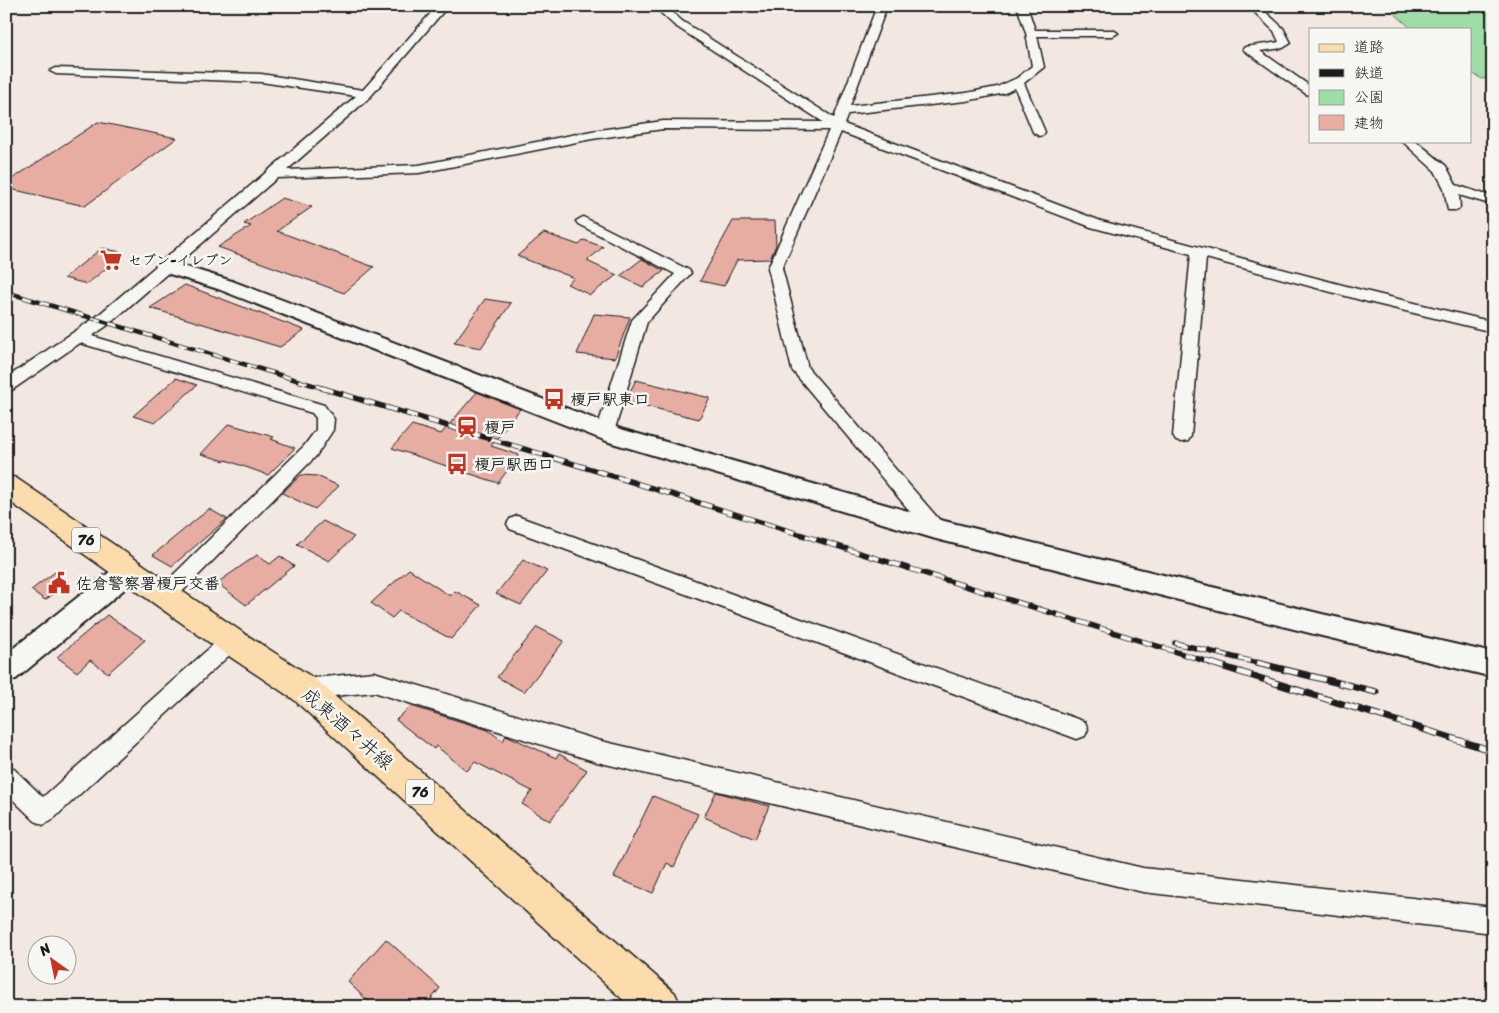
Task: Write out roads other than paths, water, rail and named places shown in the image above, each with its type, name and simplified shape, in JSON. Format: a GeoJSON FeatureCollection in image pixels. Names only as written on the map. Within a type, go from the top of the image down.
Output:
{"type":"FeatureCollection","features":[{"type":"Feature","properties":{"kind":"main road","name":"成東酒々井線"},"geometry":{"type":"LineString","coordinates":[[6,485],[231,641],[304,688],[661,1007]]}},
{"type":"Feature","properties":{"kind":"street"},"geometry":{"type":"LineString","coordinates":[[6,386],[102,320],[167,267],[366,94],[443,6]]}},
{"type":"Feature","properties":{"kind":"street"},"geometry":{"type":"LineString","coordinates":[[665,6],[665,10],[678,23],[837,126],[1096,224],[1493,328]]}},
{"type":"Feature","properties":{"kind":"street"},"geometry":{"type":"LineString","coordinates":[[882,6],[837,126],[775,268],[800,370],[936,529]]}},
{"type":"Feature","properties":{"kind":"street"},"geometry":{"type":"LineString","coordinates":[[843,111],[966,97],[1001,90],[1018,82],[1038,67],[1031,33],[1022,6]]}},
{"type":"Feature","properties":{"kind":"street"},"geometry":{"type":"LineString","coordinates":[[1254,6],[1278,30],[1285,43],[1279,46],[1250,49],[1309,90]]}},
{"type":"Feature","properties":{"kind":"street"},"geometry":{"type":"LineString","coordinates":[[1031,33],[1113,33]]}},
{"type":"Feature","properties":{"kind":"street"},"geometry":{"type":"LineString","coordinates":[[56,71],[261,78],[366,94]]}},
{"type":"Feature","properties":{"kind":"street"},"geometry":{"type":"LineString","coordinates":[[1018,82],[1039,132]]}},
{"type":"Feature","properties":{"kind":"street"},"geometry":{"type":"LineString","coordinates":[[274,174],[419,169],[592,135],[663,125],[837,126]]}},
{"type":"Feature","properties":{"kind":"street"},"geometry":{"type":"LineString","coordinates":[[1409,142],[1440,169],[1451,188],[1452,207]]}},
{"type":"Feature","properties":{"kind":"street"},"geometry":{"type":"LineString","coordinates":[[1451,188],[1493,201]]}},
{"type":"Feature","properties":{"kind":"street"},"geometry":{"type":"LineString","coordinates":[[583,221],[684,273],[640,320],[605,432]]}},
{"type":"Feature","properties":{"kind":"street"},"geometry":{"type":"LineString","coordinates":[[1182,436],[1199,251]]}},
{"type":"Feature","properties":{"kind":"street"},"geometry":{"type":"LineString","coordinates":[[167,267],[225,285],[605,432],[936,529],[1322,625],[1493,665]]}},
{"type":"Feature","properties":{"kind":"street"},"geometry":{"type":"LineString","coordinates":[[78,337],[318,409],[324,412],[327,420],[327,428],[310,451],[165,596]]}},
{"type":"Feature","properties":{"kind":"street"},"geometry":{"type":"LineString","coordinates":[[517,524],[1077,729]]}},
{"type":"Feature","properties":{"kind":"street"},"geometry":{"type":"LineString","coordinates":[[6,670],[130,570]]}},
{"type":"Feature","properties":{"kind":"street"},"geometry":{"type":"LineString","coordinates":[[6,777],[43,813],[231,641]]}},
{"type":"Feature","properties":{"kind":"street"},"geometry":{"type":"LineString","coordinates":[[304,688],[374,682],[597,751],[1143,880],[1493,920]]}},
{"type":"Feature","properties":{"kind":"railway"},"geometry":{"type":"LineString","coordinates":[[6,292],[326,389]]}},
{"type":"Feature","properties":{"kind":"railway"},"geometry":{"type":"LineString","coordinates":[[322,388],[597,471],[1215,664]]}},
{"type":"Feature","properties":{"kind":"railway"},"geometry":{"type":"LineString","coordinates":[[1175,643],[1262,664]]}},
{"type":"Feature","properties":{"kind":"railway"},"geometry":{"type":"LineString","coordinates":[[1211,663],[1493,751]]}},
{"type":"Feature","properties":{"kind":"railway"},"geometry":{"type":"LineString","coordinates":[[1257,663],[1376,692]]}},
{"type":"Feature","properties":{"kind":"place","name":"セブン-イレブン"},"geometry":{"type":"Point","coordinates":[111,260]}},
{"type":"Feature","properties":{"kind":"place","name":"榎戸駅東口"},"geometry":{"type":"Point","coordinates":[554,399]}},
{"type":"Feature","properties":{"kind":"place","name":"榎戸"},"geometry":{"type":"Point","coordinates":[467,427]}},
{"type":"Feature","properties":{"kind":"place","name":"榎戸駅西口"},"geometry":{"type":"Point","coordinates":[457,464]}},
{"type":"Feature","properties":{"kind":"place","name":"佐倉警察署榎戸交番"},"geometry":{"type":"Point","coordinates":[59,583]}}]}
